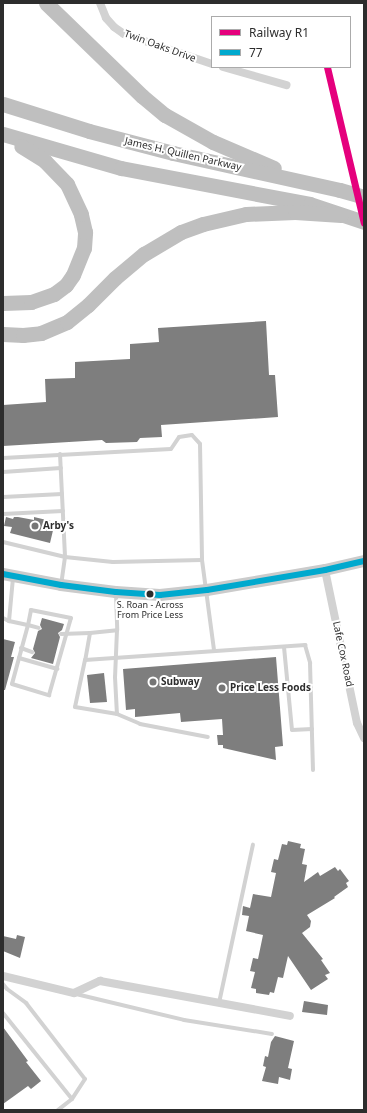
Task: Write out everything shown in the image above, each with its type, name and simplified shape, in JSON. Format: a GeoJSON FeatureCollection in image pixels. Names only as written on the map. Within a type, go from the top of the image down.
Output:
{"type":"FeatureCollection","features":[{"type":"Feature","properties":{"kind":"highway"},"geometry":{"type":"LineString","coordinates":[[46,3],[142,96],[165,115],[213,142],[304,182]]}},
{"type":"Feature","properties":{"kind":"highway","name":"James H. Quillen Parkway"},"geometry":{"type":"LineString","coordinates":[[5,104],[89,131],[173,153],[340,190],[364,198]]}},
{"type":"Feature","properties":{"kind":"highway"},"geometry":{"type":"LineString","coordinates":[[3,135],[121,168],[318,206],[364,222]]}},
{"type":"Feature","properties":{"kind":"highway"},"geometry":{"type":"LineString","coordinates":[[3,135],[40,156],[60,176],[76,202],[81,214],[85,232],[84,248],[80,262],[66,285],[54,294],[37,301],[16,304],[3,303]]}},
{"type":"Feature","properties":{"kind":"highway"},"geometry":{"type":"LineString","coordinates":[[3,334],[22,335],[41,332],[67,322],[88,305],[115,278],[144,254],[181,232],[203,224],[246,214],[295,212],[341,215]]}},
{"type":"Feature","properties":{"kind":"main road"},"geometry":{"type":"LineString","coordinates":[[8,575],[61,585],[116,592],[160,595],[207,590],[325,570],[364,561]]}},
{"type":"Feature","properties":{"kind":"street","name":"Twin Oaks Drive"},"geometry":{"type":"LineString","coordinates":[[100,3],[106,18],[114,27],[124,34],[211,64]]}},
{"type":"Feature","properties":{"kind":"street"},"geometry":{"type":"LineString","coordinates":[[226,68],[286,85]]}},
{"type":"Feature","properties":{"kind":"street","name":"Lafe Cox Road"},"geometry":{"type":"LineString","coordinates":[[325,570],[357,723],[364,738]]}},
{"type":"Feature","properties":{"kind":"street"},"geometry":{"type":"LineString","coordinates":[[3,976],[74,993],[100,982],[290,1016]]}},
{"type":"Feature","properties":{"kind":"lane"},"geometry":{"type":"LineString","coordinates":[[3,458],[171,449],[179,436],[192,435],[200,444],[202,560],[214,650]]}},
{"type":"Feature","properties":{"kind":"lane"},"geometry":{"type":"LineString","coordinates":[[60,454],[65,557],[61,585]]}},
{"type":"Feature","properties":{"kind":"lane"},"geometry":{"type":"LineString","coordinates":[[3,472],[61,468]]}},
{"type":"Feature","properties":{"kind":"lane"},"geometry":{"type":"LineString","coordinates":[[3,497],[62,494]]}},
{"type":"Feature","properties":{"kind":"lane"},"geometry":{"type":"LineString","coordinates":[[3,514],[63,511]]}},
{"type":"Feature","properties":{"kind":"lane"},"geometry":{"type":"LineString","coordinates":[[3,542],[65,557],[114,562],[202,560]]}},
{"type":"Feature","properties":{"kind":"lane"},"geometry":{"type":"LineString","coordinates":[[8,575],[9,621]]}},
{"type":"Feature","properties":{"kind":"lane"},"geometry":{"type":"LineString","coordinates":[[116,592],[117,630],[115,677],[117,714]]}},
{"type":"Feature","properties":{"kind":"lane"},"geometry":{"type":"LineString","coordinates":[[31,610],[71,618],[67,634],[49,695],[12,684],[31,610]]}},
{"type":"Feature","properties":{"kind":"lane"},"geometry":{"type":"LineString","coordinates":[[3,618],[9,621],[39,628]]}},
{"type":"Feature","properties":{"kind":"lane"},"geometry":{"type":"LineString","coordinates":[[61,634],[117,630]]}},
{"type":"Feature","properties":{"kind":"lane"},"geometry":{"type":"LineString","coordinates":[[90,633],[75,707],[117,714],[140,724],[208,737]]}},
{"type":"Feature","properties":{"kind":"lane"},"geometry":{"type":"LineString","coordinates":[[85,660],[304,645],[310,663],[313,770]]}},
{"type":"Feature","properties":{"kind":"lane"},"geometry":{"type":"LineString","coordinates":[[284,647],[292,730],[312,729]]}},
{"type":"Feature","properties":{"kind":"lane"},"geometry":{"type":"LineString","coordinates":[[21,648],[32,652]]}},
{"type":"Feature","properties":{"kind":"lane"},"geometry":{"type":"LineString","coordinates":[[19,658],[57,669]]}},
{"type":"Feature","properties":{"kind":"lane"},"geometry":{"type":"LineString","coordinates":[[54,658],[60,659]]}},
{"type":"Feature","properties":{"kind":"lane"},"geometry":{"type":"LineString","coordinates":[[219,1004],[253,845]]}},
{"type":"Feature","properties":{"kind":"lane"},"geometry":{"type":"LineString","coordinates":[[3,984],[7,989],[26,1003],[85,1079],[72,1099],[58,1110]]}},
{"type":"Feature","properties":{"kind":"lane"},"geometry":{"type":"LineString","coordinates":[[74,993],[184,1020],[272,1034]]}},
{"type":"Feature","properties":{"kind":"lane"},"geometry":{"type":"LineString","coordinates":[[3,1013],[72,1099]]}},
{"type":"Feature","properties":{"kind":"building"},"geometry":{"type":"Polygon","coordinates":[[[266,321],[269,375],[275,375],[278,417],[161,425],[162,437],[140,438],[137,442],[106,443],[102,440],[3,446],[3,405],[46,402],[45,379],[75,378],[75,362],[130,359],[130,344],[159,342],[158,328],[266,321]]]}},
{"type":"Feature","properties":{"kind":"building"},"geometry":{"type":"Polygon","coordinates":[[[6,517],[13,519],[14,517],[18,517],[34,520],[34,517],[55,522],[50,543],[10,533],[12,527],[4,526],[6,517]]]}},
{"type":"Feature","properties":{"kind":"building"},"geometry":{"type":"Polygon","coordinates":[[[42,618],[64,624],[62,630],[58,633],[60,637],[53,664],[31,658],[35,653],[33,649],[38,631],[42,629],[40,625],[42,618]]]}},
{"type":"Feature","properties":{"kind":"building"},"geometry":{"type":"Polygon","coordinates":[[[3,639],[15,642],[11,657],[14,657],[5,690],[3,690],[3,639]]]}},
{"type":"Feature","properties":{"kind":"building"},"geometry":{"type":"Polygon","coordinates":[[[276,657],[283,746],[275,747],[276,760],[223,748],[223,745],[218,745],[217,735],[223,735],[222,719],[181,722],[180,713],[135,717],[135,709],[126,710],[123,669],[276,657]]]}},
{"type":"Feature","properties":{"kind":"building"},"geometry":{"type":"Polygon","coordinates":[[[104,673],[107,702],[90,703],[87,675],[104,673]]]}},
{"type":"Feature","properties":{"kind":"building"},"geometry":{"type":"Polygon","coordinates":[[[288,841],[301,844],[300,848],[305,849],[302,864],[307,865],[304,882],[318,872],[320,876],[335,867],[338,871],[340,869],[349,881],[346,883],[348,887],[334,897],[335,898],[307,915],[311,921],[310,927],[302,933],[323,959],[321,960],[330,973],[325,975],[328,979],[311,990],[288,956],[283,978],[278,977],[274,993],[270,992],[269,995],[256,993],[256,989],[251,988],[255,972],[250,971],[253,958],[258,959],[263,935],[246,931],[249,916],[242,915],[243,906],[250,908],[253,894],[271,897],[276,873],[271,872],[274,859],[278,860],[282,844],[287,845],[288,841]]]}},
{"type":"Feature","properties":{"kind":"building"},"geometry":{"type":"Polygon","coordinates":[[[17,935],[25,937],[20,958],[3,951],[3,936],[16,939],[17,935]]]}},
{"type":"Feature","properties":{"kind":"building"},"geometry":{"type":"Polygon","coordinates":[[[304,1001],[328,1005],[327,1015],[302,1012],[304,1001]]]}},
{"type":"Feature","properties":{"kind":"building"},"geometry":{"type":"Polygon","coordinates":[[[3,1027],[28,1061],[26,1062],[41,1081],[31,1089],[28,1086],[3,1104],[3,1027]]]}},
{"type":"Feature","properties":{"kind":"building"},"geometry":{"type":"Polygon","coordinates":[[[275,1036],[294,1041],[288,1068],[292,1069],[290,1080],[279,1077],[278,1084],[262,1081],[266,1067],[263,1066],[265,1056],[268,1057],[271,1042],[275,1036]]]}},
{"type":"Feature","properties":{"kind":"rail line","name":"R1"},"geometry":{"type":"LineString","coordinates":[[327,68],[364,223]]}},
{"type":"Feature","properties":{"kind":"transit line","name":"77"},"geometry":{"type":"LineString","coordinates":[[3,574],[61,585],[116,592],[160,595],[207,590],[325,570],[364,561]]}},
{"type":"Feature","properties":{"kind":"place","name":"Arby's"},"geometry":{"type":"Point","coordinates":[35,526]}},
{"type":"Feature","properties":{"kind":"place","name":"S. Roan - Across From Price Less"},"geometry":{"type":"Point","coordinates":[150,594]}},
{"type":"Feature","properties":{"kind":"place","name":"Subway"},"geometry":{"type":"Point","coordinates":[153,682]}},
{"type":"Feature","properties":{"kind":"place","name":"Price Less Foods"},"geometry":{"type":"Point","coordinates":[222,688]}}]}
